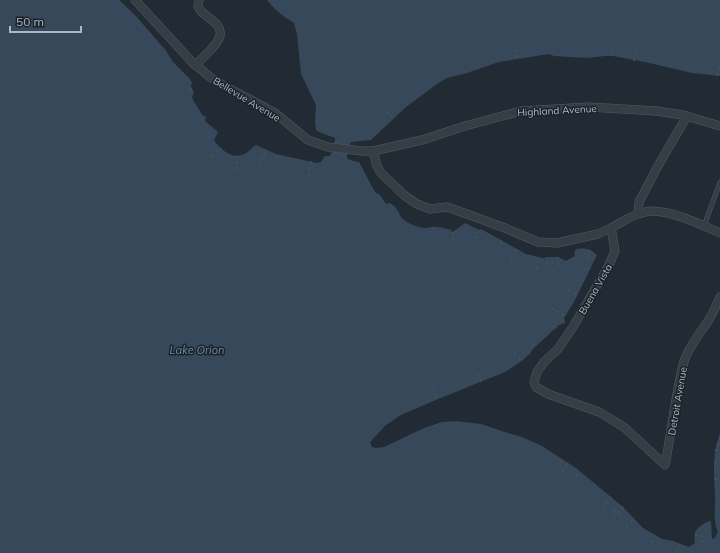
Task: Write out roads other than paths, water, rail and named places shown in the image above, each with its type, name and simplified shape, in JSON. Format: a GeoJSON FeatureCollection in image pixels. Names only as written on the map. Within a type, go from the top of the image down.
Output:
{"type":"FeatureCollection","features":[{"type":"Feature","properties":{"kind":"street","name":"Bellevue Avenue"},"geometry":{"type":"LineString","coordinates":[[135,0],[196,65],[219,83],[275,113],[308,140],[328,147],[373,151]]}},
{"type":"Feature","properties":{"kind":"street"},"geometry":{"type":"LineString","coordinates":[[196,65],[219,40],[220,36],[220,31],[217,25],[200,10],[198,5],[199,0]]}},
{"type":"Feature","properties":{"kind":"street","name":"Highland Avenue"},"geometry":{"type":"LineString","coordinates":[[373,151],[422,140],[465,126],[521,111],[589,107],[656,111],[688,116],[720,126]]}},
{"type":"Feature","properties":{"kind":"street"},"geometry":{"type":"LineString","coordinates":[[638,214],[639,202],[658,166],[688,116]]}},
{"type":"Feature","properties":{"kind":"street"},"geometry":{"type":"LineString","coordinates":[[373,151],[377,166],[381,173],[404,195],[417,204],[430,209],[446,208],[467,214],[538,242],[557,243],[598,234],[638,214],[649,211],[677,216],[704,226],[720,234]]}},
{"type":"Feature","properties":{"kind":"street","name":"Buena Vista"},"geometry":{"type":"LineString","coordinates":[[611,228],[615,251],[610,265],[558,349],[544,362],[537,372],[534,382],[536,387],[548,394],[599,412],[614,421],[625,428],[665,465]]}},
{"type":"Feature","properties":{"kind":"street","name":"Detroit Avenue"},"geometry":{"type":"LineString","coordinates":[[665,465],[684,363],[692,343],[713,313],[720,297]]}},
{"type":"Feature","properties":{"kind":"lane"},"geometry":{"type":"LineString","coordinates":[[704,226],[720,182]]}},
{"type":"Feature","properties":{"kind":"water","name":"Lake Orion"},"geometry":{"type":"Polygon","coordinates":[[[0,0],[119,0],[134,14],[165,49],[173,62],[190,79],[194,93],[192,97],[193,100],[203,116],[206,116],[205,121],[218,132],[214,140],[224,151],[237,156],[242,155],[256,145],[276,154],[317,163],[321,162],[325,156],[330,156],[335,138],[316,130],[316,105],[301,74],[297,34],[294,23],[278,12],[267,0],[720,0],[720,76],[692,73],[613,56],[587,58],[554,56],[549,54],[499,62],[447,78],[437,84],[406,107],[371,140],[351,142],[347,158],[359,162],[375,192],[380,195],[386,204],[390,203],[395,207],[404,220],[414,226],[423,228],[443,228],[451,230],[452,232],[465,223],[479,230],[481,229],[526,254],[543,258],[558,257],[566,261],[575,256],[574,253],[576,249],[589,250],[597,255],[574,302],[564,318],[565,323],[559,325],[523,360],[505,372],[401,415],[386,425],[372,440],[370,443],[372,447],[384,447],[424,428],[442,422],[456,421],[481,424],[522,437],[542,446],[576,468],[623,507],[643,528],[662,539],[673,541],[689,547],[695,543],[696,531],[706,522],[711,521],[712,538],[714,539],[718,532],[715,518],[714,464],[717,441],[720,433],[720,553],[0,553],[0,0]]]}}]}
